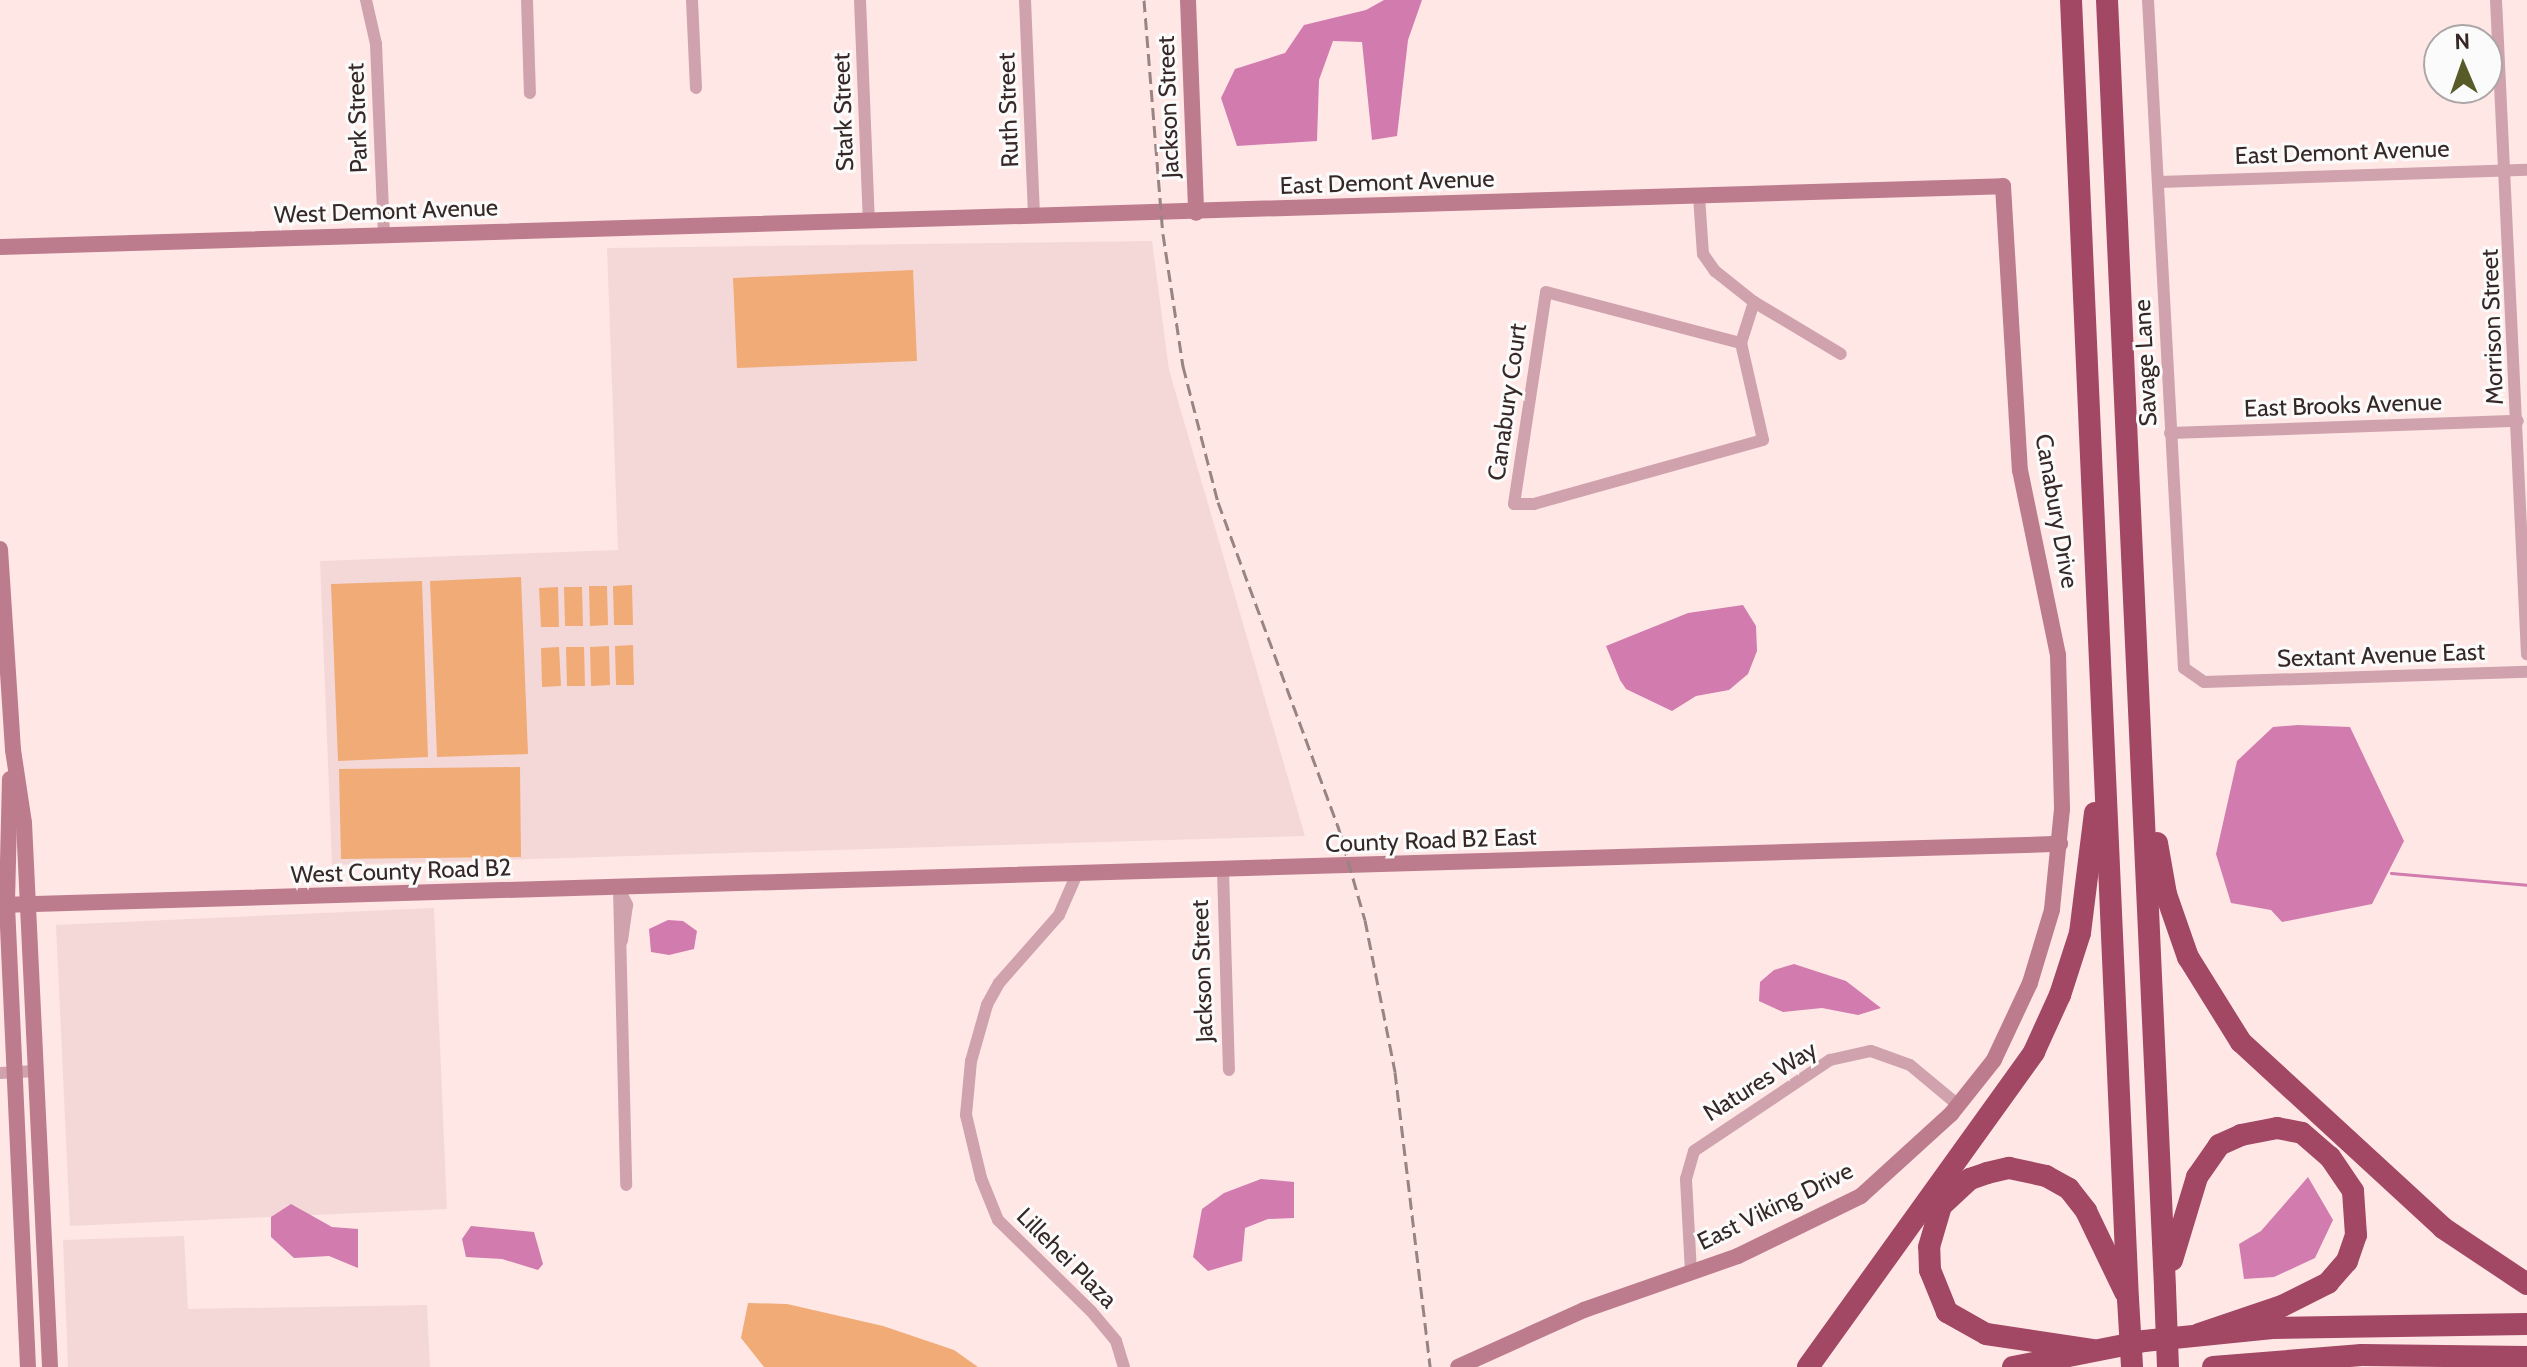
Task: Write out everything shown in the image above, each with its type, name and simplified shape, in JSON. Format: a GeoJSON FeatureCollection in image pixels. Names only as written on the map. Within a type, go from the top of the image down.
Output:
{"type":"FeatureCollection","features":[{"type":"Feature","properties":{"kind":"highway"},"geometry":{"type":"LineString","coordinates":[[2071,0],[2102,785],[2132,1367]]}},
{"type":"Feature","properties":{"kind":"highway"},"geometry":{"type":"LineString","coordinates":[[2107,0],[2168,1367]]}},
{"type":"Feature","properties":{"kind":"highway"},"geometry":{"type":"LineString","coordinates":[[2140,749],[2169,905],[2188,957],[2221,1016],[2281,1084],[2443,1228],[2527,1284]]}},
{"type":"Feature","properties":{"kind":"highway"},"geometry":{"type":"LineString","coordinates":[[1808,1367],[2034,1052],[2060,995],[2080,933],[2091,831],[2102,785]]}},
{"type":"Feature","properties":{"kind":"highway"},"geometry":{"type":"LineString","coordinates":[[2165,1289],[2185,1205],[2219,1145],[2277,1128],[2302,1133],[2343,1172],[2358,1209],[2347,1261],[2309,1295],[2199,1334]]}},
{"type":"Feature","properties":{"kind":"highway"},"geometry":{"type":"LineString","coordinates":[[2092,1350],[1986,1334],[1947,1312],[1929,1258],[1941,1206],[1970,1179],[1987,1173],[2009,1168],[2046,1176],[2069,1189],[2086,1211],[2127,1295]]}},
{"type":"Feature","properties":{"kind":"highway"},"geometry":{"type":"LineString","coordinates":[[2013,1367],[2092,1350],[2199,1334],[2345,1323],[2527,1324]]}},
{"type":"Feature","properties":{"kind":"highway"},"geometry":{"type":"LineString","coordinates":[[2213,1367],[2362,1355],[2527,1357]]}},
{"type":"Feature","properties":{"kind":"street","name":"Park Street"},"geometry":{"type":"LineString","coordinates":[[366,0],[376,44],[384,235]]}},
{"type":"Feature","properties":{"kind":"street"},"geometry":{"type":"LineString","coordinates":[[527,0],[530,93]]}},
{"type":"Feature","properties":{"kind":"street"},"geometry":{"type":"LineString","coordinates":[[692,0],[696,88]]}},
{"type":"Feature","properties":{"kind":"street","name":"Stark Street"},"geometry":{"type":"LineString","coordinates":[[860,0],[869,222]]}},
{"type":"Feature","properties":{"kind":"street","name":"Ruth Street"},"geometry":{"type":"LineString","coordinates":[[1025,0],[1034,217]]}},
{"type":"Feature","properties":{"kind":"street","name":"Jackson Street"},"geometry":{"type":"LineString","coordinates":[[1188,0],[1196,213]]}},
{"type":"Feature","properties":{"kind":"street","name":"Savage Lane"},"geometry":{"type":"LineString","coordinates":[[2148,0],[2184,668],[2204,682],[2236,682]]}},
{"type":"Feature","properties":{"kind":"street","name":"Morrison Street"},"geometry":{"type":"LineString","coordinates":[[2496,0],[2500,154],[2508,171],[2527,654]]}},
{"type":"Feature","properties":{"kind":"street","name":"East Demont Avenue"},"geometry":{"type":"LineString","coordinates":[[2159,182],[2527,170]]}},
{"type":"Feature","properties":{"kind":"street","name":"East Demont Avenue"},"geometry":{"type":"LineString","coordinates":[[773,225],[2003,186]]}},
{"type":"Feature","properties":{"kind":"street","name":"Canabury Drive"},"geometry":{"type":"LineString","coordinates":[[2003,186],[2020,470],[2058,655],[2060,844]]}},
{"type":"Feature","properties":{"kind":"street"},"geometry":{"type":"LineString","coordinates":[[1699,196],[1703,254],[1715,271],[1754,302],[1841,354]]}},
{"type":"Feature","properties":{"kind":"street","name":"West Demont Avenue"},"geometry":{"type":"LineString","coordinates":[[0,247],[773,225]]}},
{"type":"Feature","properties":{"kind":"street","name":"Canabury Court"},"geometry":{"type":"LineString","coordinates":[[1546,292],[1741,343],[1763,440],[1534,504],[1514,504],[1546,292]]}},
{"type":"Feature","properties":{"kind":"street"},"geometry":{"type":"LineString","coordinates":[[1741,343],[1754,302]]}},
{"type":"Feature","properties":{"kind":"street","name":"East Brooks Avenue"},"geometry":{"type":"LineString","coordinates":[[2170,433],[2518,421]]}},
{"type":"Feature","properties":{"kind":"street"},"geometry":{"type":"LineString","coordinates":[[0,549],[13,750],[24,823],[50,1367]]}},
{"type":"Feature","properties":{"kind":"street","name":"Sextant Avenue East"},"geometry":{"type":"LineString","coordinates":[[2236,682],[2527,672]]}},
{"type":"Feature","properties":{"kind":"street"},"geometry":{"type":"LineString","coordinates":[[13,750],[4,905],[7,1072],[28,1367]]}},
{"type":"Feature","properties":{"kind":"street","name":"County Road B2 East"},"geometry":{"type":"LineString","coordinates":[[803,884],[2060,844]]}},
{"type":"Feature","properties":{"kind":"street","name":"East Viking Drive"},"geometry":{"type":"LineString","coordinates":[[1458,1367],[1584,1310],[1691,1272],[1861,1196],[1958,1105],[1994,1060],[2030,983],[2052,910],[2060,844]]}},
{"type":"Feature","properties":{"kind":"street","name":"Jackson Street"},"geometry":{"type":"LineString","coordinates":[[1223,870],[1229,1070]]}},
{"type":"Feature","properties":{"kind":"street","name":"Lillehei Plaza"},"geometry":{"type":"LineString","coordinates":[[1076,876],[1059,915],[999,983],[987,1005],[971,1061],[966,1115],[981,1178],[998,1220],[1091,1311],[1116,1341],[1124,1367]]}},
{"type":"Feature","properties":{"kind":"street","name":"West County Road B2"},"geometry":{"type":"LineString","coordinates":[[4,905],[803,884]]}},
{"type":"Feature","properties":{"kind":"street"},"geometry":{"type":"LineString","coordinates":[[619,889],[616,906],[622,941],[626,1185]]}},
{"type":"Feature","properties":{"kind":"street","name":"Natures Way"},"geometry":{"type":"LineString","coordinates":[[1691,1272],[1686,1179],[1694,1151],[1830,1060],[1871,1051],[1910,1065],[1958,1105]]}},
{"type":"Feature","properties":{"kind":"street"},"geometry":{"type":"LineString","coordinates":[[7,1072],[36,1071]]}},
{"type":"Feature","properties":{"kind":"shaded area"},"geometry":{"type":"Polygon","coordinates":[[[1384,0],[1422,0],[1408,40],[1397,136],[1372,140],[1362,42],[1333,41],[1319,80],[1317,141],[1237,146],[1221,98],[1235,69],[1285,53],[1304,25],[1366,10],[1384,0]]]}},
{"type":"Feature","properties":{"kind":"shaded area"},"geometry":{"type":"Polygon","coordinates":[[[1152,241],[1169,370],[1305,836],[332,865],[320,561],[618,550],[607,248],[1152,241]]]}},
{"type":"Feature","properties":{"kind":"shaded area"},"geometry":{"type":"Polygon","coordinates":[[[913,270],[917,361],[737,368],[733,278],[913,270]]]}},
{"type":"Feature","properties":{"kind":"shaded area"},"geometry":{"type":"Polygon","coordinates":[[[521,577],[528,754],[437,757],[430,581],[521,577]]]}},
{"type":"Feature","properties":{"kind":"shaded area"},"geometry":{"type":"Polygon","coordinates":[[[422,581],[428,757],[338,761],[331,584],[422,581]]]}},
{"type":"Feature","properties":{"kind":"shaded area"},"geometry":{"type":"Polygon","coordinates":[[[632,585],[633,625],[614,625],[613,586],[632,585]]]}},
{"type":"Feature","properties":{"kind":"shaded area"},"geometry":{"type":"Polygon","coordinates":[[[589,586],[607,586],[608,625],[590,626],[589,586]]]}},
{"type":"Feature","properties":{"kind":"shaded area"},"geometry":{"type":"Polygon","coordinates":[[[558,587],[559,627],[541,627],[539,588],[558,587]]]}},
{"type":"Feature","properties":{"kind":"shaded area"},"geometry":{"type":"Polygon","coordinates":[[[564,587],[582,587],[583,626],[565,626],[564,587]]]}},
{"type":"Feature","properties":{"kind":"shaded area"},"geometry":{"type":"Polygon","coordinates":[[[1743,605],[1756,626],[1757,651],[1748,674],[1729,690],[1696,696],[1672,711],[1626,689],[1620,680],[1606,646],[1688,613],[1743,605]]]}},
{"type":"Feature","properties":{"kind":"shaded area"},"geometry":{"type":"Polygon","coordinates":[[[633,645],[634,685],[616,685],[615,646],[633,645]]]}},
{"type":"Feature","properties":{"kind":"shaded area"},"geometry":{"type":"Polygon","coordinates":[[[609,646],[610,685],[591,686],[590,647],[609,646]]]}},
{"type":"Feature","properties":{"kind":"shaded area"},"geometry":{"type":"Polygon","coordinates":[[[559,647],[561,686],[542,687],[541,648],[559,647]]]}},
{"type":"Feature","properties":{"kind":"shaded area"},"geometry":{"type":"Polygon","coordinates":[[[566,647],[584,647],[585,686],[567,686],[566,647]]]}},
{"type":"Feature","properties":{"kind":"shaded area"},"geometry":{"type":"Polygon","coordinates":[[[2273,727],[2350,727],[2404,841],[2372,904],[2282,922],[2271,910],[2231,903],[2216,854],[2237,761],[2273,727]]]}},
{"type":"Feature","properties":{"kind":"shaded area"},"geometry":{"type":"Polygon","coordinates":[[[520,767],[521,857],[341,859],[339,769],[520,767]]]}},
{"type":"Feature","properties":{"kind":"shaded area"},"geometry":{"type":"Polygon","coordinates":[[[434,908],[447,1209],[70,1226],[56,925],[434,908]]]}},
{"type":"Feature","properties":{"kind":"shaded area"},"geometry":{"type":"Polygon","coordinates":[[[668,920],[683,921],[697,931],[694,949],[669,955],[651,952],[649,929],[668,920]]]}},
{"type":"Feature","properties":{"kind":"shaded area"},"geometry":{"type":"Polygon","coordinates":[[[1794,964],[1846,981],[1881,1008],[1858,1015],[1822,1008],[1783,1012],[1759,1001],[1760,982],[1774,970],[1794,964]]]}},
{"type":"Feature","properties":{"kind":"shaded area"},"geometry":{"type":"Polygon","coordinates":[[[2308,1177],[2333,1220],[2315,1258],[2274,1277],[2244,1279],[2239,1244],[2261,1231],[2308,1177]]]}},
{"type":"Feature","properties":{"kind":"shaded area"},"geometry":{"type":"Polygon","coordinates":[[[1261,1179],[1294,1182],[1294,1218],[1268,1219],[1245,1228],[1242,1261],[1208,1271],[1193,1257],[1202,1209],[1224,1193],[1261,1179]]]}},
{"type":"Feature","properties":{"kind":"shaded area"},"geometry":{"type":"Polygon","coordinates":[[[291,1204],[332,1227],[358,1229],[358,1268],[329,1256],[294,1258],[271,1237],[271,1217],[291,1204]]]}},
{"type":"Feature","properties":{"kind":"shaded area"},"geometry":{"type":"Polygon","coordinates":[[[471,1226],[534,1232],[543,1264],[538,1270],[502,1259],[466,1257],[462,1239],[471,1226]]]}},
{"type":"Feature","properties":{"kind":"shaded area"},"geometry":{"type":"Polygon","coordinates":[[[184,1236],[188,1309],[427,1305],[430,1367],[68,1367],[63,1240],[184,1236]]]}},
{"type":"Feature","properties":{"kind":"shaded area"},"geometry":{"type":"Polygon","coordinates":[[[748,1303],[787,1304],[883,1326],[954,1350],[978,1367],[764,1367],[741,1338],[748,1303]]]}},
{"type":"Feature","properties":{"kind":"waterway"},"geometry":{"type":"LineString","coordinates":[[2391,873],[2527,885]]}},
{"type":"Feature","properties":{"kind":"railway"},"geometry":{"type":"LineString","coordinates":[[1144,0],[1163,234],[1183,366],[1218,502],[1338,826],[1365,920],[1395,1072],[1430,1367]]}}]}
